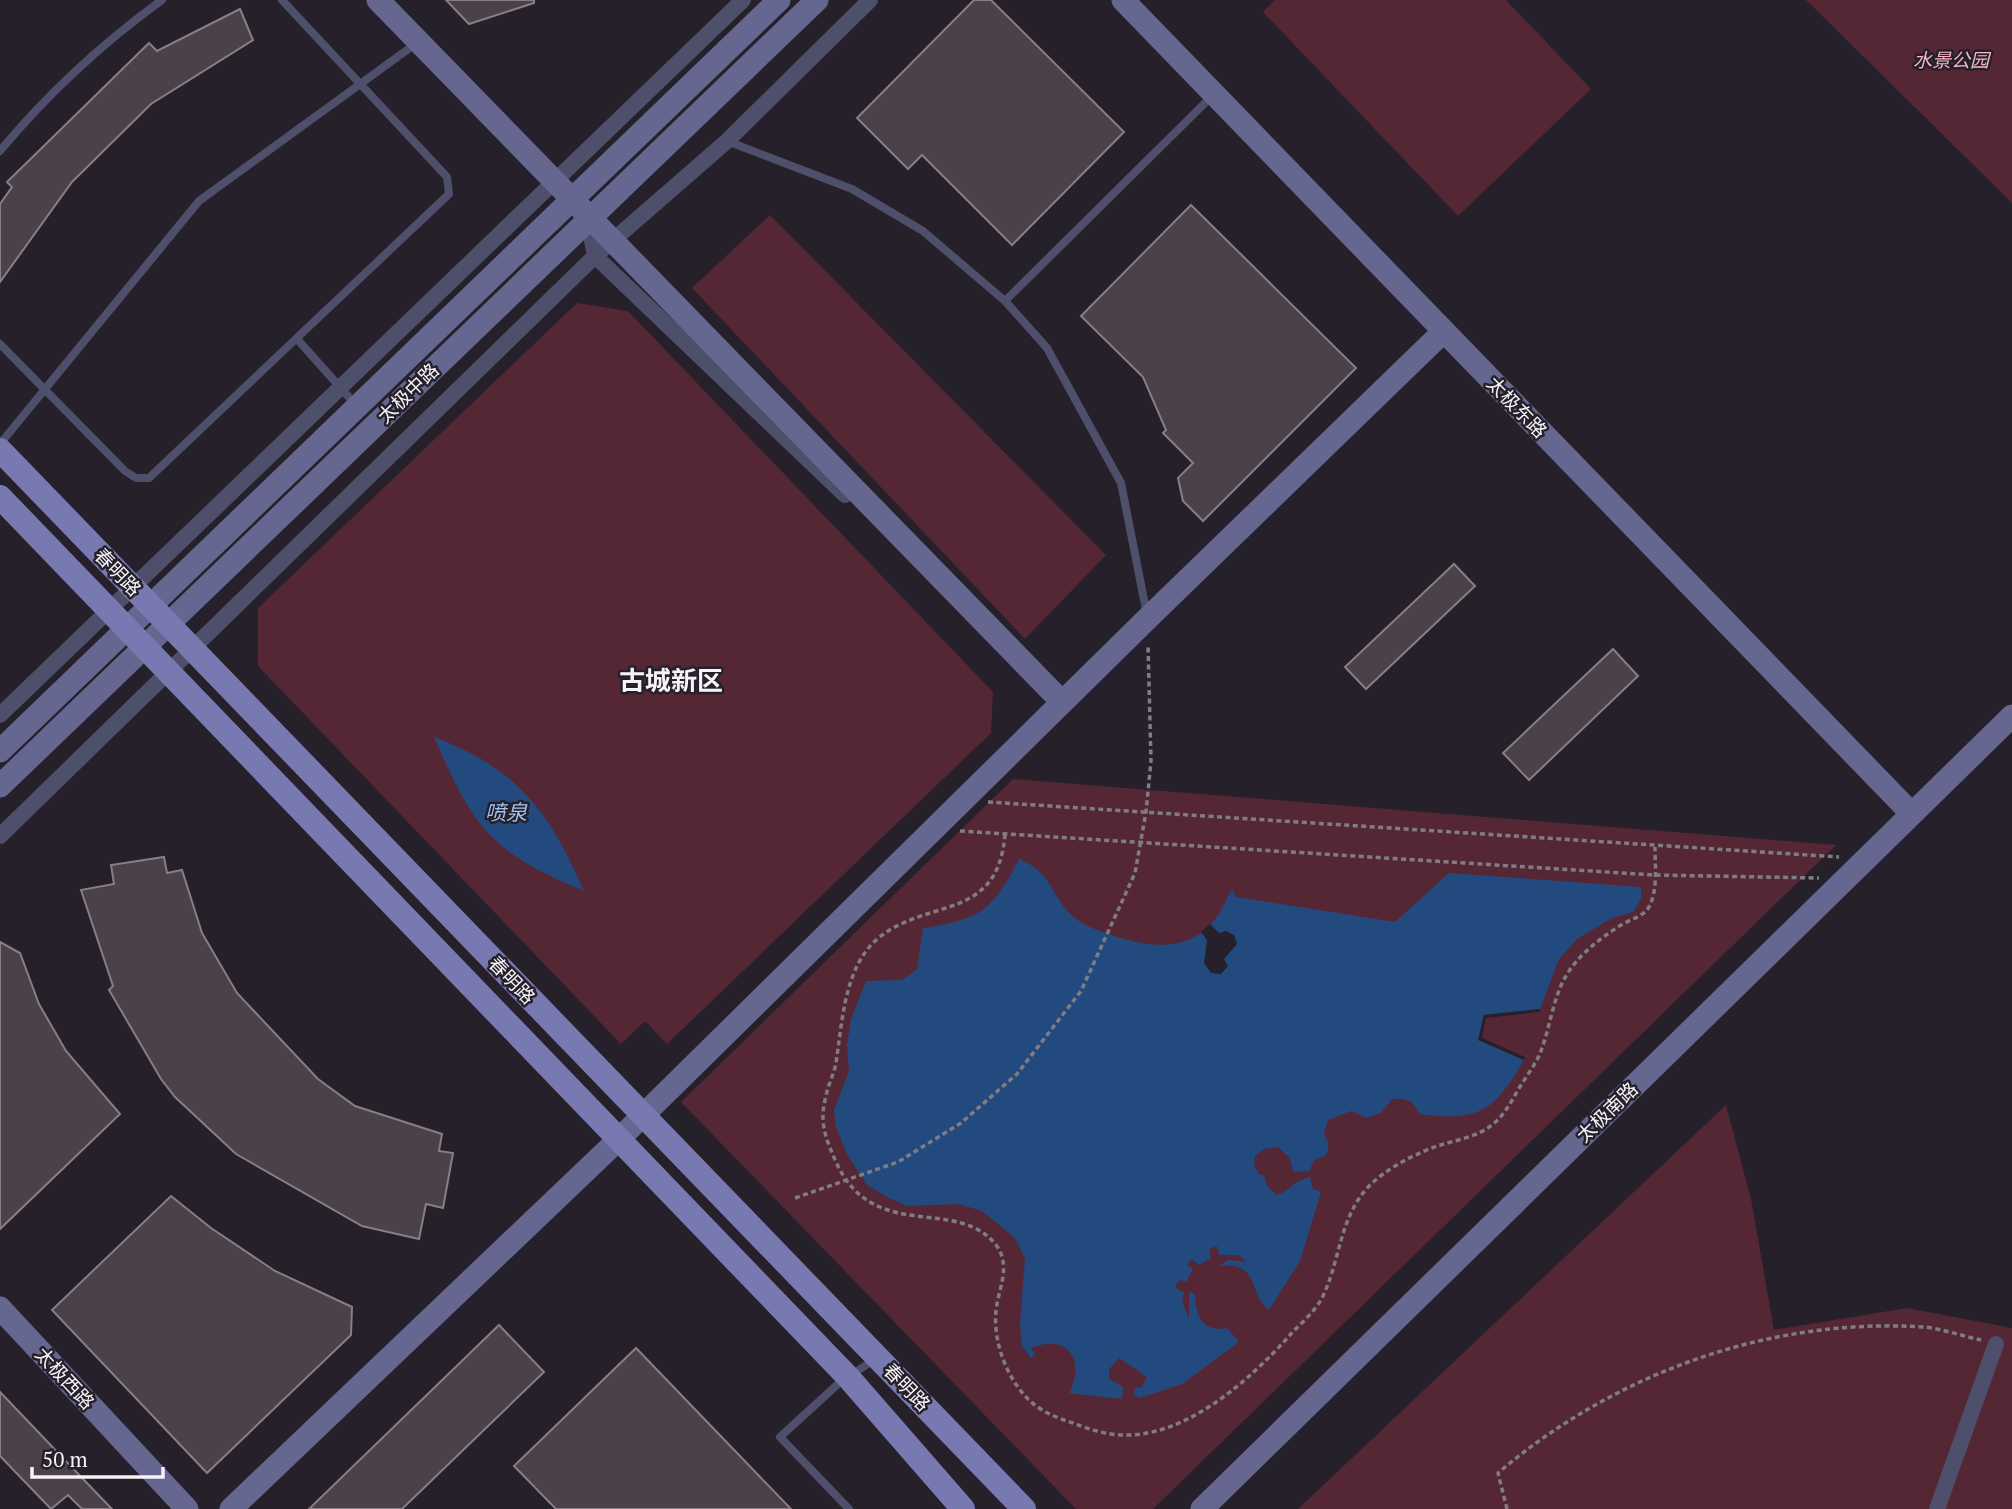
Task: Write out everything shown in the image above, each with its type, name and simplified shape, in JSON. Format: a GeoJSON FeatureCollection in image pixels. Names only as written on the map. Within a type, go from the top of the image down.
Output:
{"type":"FeatureCollection","features":[{"type":"Feature","properties":{"kind":"main road","name":"春明路"},"geometry":{"type":"LineString","coordinates":[[0,450],[1024,1509]]}},
{"type":"Feature","properties":{"kind":"main road","name":"春明路"},"geometry":{"type":"LineString","coordinates":[[0,497],[848,1377],[962,1509]]}},
{"type":"Feature","properties":{"kind":"street"},"geometry":{"type":"LineString","coordinates":[[377,0],[588,220],[603,249],[1062,702]]}},
{"type":"Feature","properties":{"kind":"street"},"geometry":{"type":"LineString","coordinates":[[0,715],[743,0]]}},
{"type":"Feature","properties":{"kind":"street","name":"太极中路"},"geometry":{"type":"LineString","coordinates":[[0,751],[779,0]]}},
{"type":"Feature","properties":{"kind":"street","name":"太极中路"},"geometry":{"type":"LineString","coordinates":[[0,786],[817,0]]}},
{"type":"Feature","properties":{"kind":"street"},"geometry":{"type":"LineString","coordinates":[[0,836],[603,249],[727,141],[870,0]]}},
{"type":"Feature","properties":{"kind":"street","name":"太极东路"},"geometry":{"type":"LineString","coordinates":[[1123,0],[1912,814]]}},
{"type":"Feature","properties":{"kind":"street"},"geometry":{"type":"LineString","coordinates":[[231,1509],[619,1139],[1147,618],[1444,331]]}},
{"type":"Feature","properties":{"kind":"street","name":"太极南路"},"geometry":{"type":"LineString","coordinates":[[1202,1509],[2012,716]]}},
{"type":"Feature","properties":{"kind":"street","name":"太极西路"},"geometry":{"type":"LineString","coordinates":[[0,1308],[187,1509]]}},
{"type":"Feature","properties":{"kind":"street"},"geometry":{"type":"LineString","coordinates":[[1937,1509],[1996,1344]]}},
{"type":"Feature","properties":{"kind":"lane"},"geometry":{"type":"LineString","coordinates":[[0,151],[34,110],[105,42],[162,0]]}},
{"type":"Feature","properties":{"kind":"lane"},"geometry":{"type":"LineString","coordinates":[[0,344],[125,471],[136,478],[149,478],[449,194],[447,177],[282,0]]}},
{"type":"Feature","properties":{"kind":"lane"},"geometry":{"type":"LineString","coordinates":[[0,444],[199,201],[419,42]]}},
{"type":"Feature","properties":{"kind":"lane"},"geometry":{"type":"LineString","coordinates":[[1005,301],[1214,94]]}},
{"type":"Feature","properties":{"kind":"lane"},"geometry":{"type":"LineString","coordinates":[[727,141],[852,190],[923,231],[1005,301],[1047,348],[1121,483],[1147,618]]}},
{"type":"Feature","properties":{"kind":"lane"},"geometry":{"type":"LineString","coordinates":[[297,339],[357,406]]}},
{"type":"Feature","properties":{"kind":"lane"},"geometry":{"type":"LineString","coordinates":[[849,1509],[780,1437],[848,1377],[878,1357]]}},
{"type":"Feature","properties":{"kind":"path"},"geometry":{"type":"LineString","coordinates":[[795,1198],[898,1162],[961,1123],[1017,1074],[1081,991],[1135,873],[1146,812],[1151,761],[1147,618]]}},
{"type":"Feature","properties":{"kind":"path"},"geometry":{"type":"LineString","coordinates":[[963,800],[1866,859]]}},
{"type":"Feature","properties":{"kind":"path"},"geometry":{"type":"LineString","coordinates":[[934,829],[1654,875],[1846,878]]}},
{"type":"Feature","properties":{"kind":"path"},"geometry":{"type":"LineString","coordinates":[[1005,834],[1004,851],[982,890],[967,903],[916,916],[874,942],[859,963],[840,1027],[836,1067],[820,1125],[845,1182],[869,1202],[897,1214],[968,1225],[993,1240],[1003,1256],[1003,1283],[996,1306],[995,1331],[1014,1382],[1029,1401],[1054,1417],[1087,1429],[1125,1436],[1164,1429],[1195,1414],[1252,1374],[1313,1312],[1324,1296],[1343,1229],[1353,1205],[1370,1185],[1388,1170],[1415,1156],[1490,1128],[1504,1114],[1537,1058],[1558,989],[1571,968],[1587,949],[1605,935],[1646,913],[1654,895],[1655,847]]}},
{"type":"Feature","properties":{"kind":"path"},"geometry":{"type":"LineString","coordinates":[[1507,1509],[1498,1473],[1536,1441],[1620,1391],[1700,1358],[1772,1339],[1849,1328],[1927,1327],[1996,1344]]}},
{"type":"Feature","properties":{"kind":"green space"},"geometry":{"type":"Polygon","coordinates":[[[1275,0],[1506,0],[1591,89],[1458,216],[1263,12],[1275,0]]]}},
{"type":"Feature","properties":{"kind":"green space","name":"水景公园"},"geometry":{"type":"Polygon","coordinates":[[[1806,0],[2012,0],[2012,203],[1806,0]]]}},
{"type":"Feature","properties":{"kind":"green space"},"geometry":{"type":"Polygon","coordinates":[[[770,215],[1106,555],[1025,639],[692,288],[770,215]]]}},
{"type":"Feature","properties":{"kind":"green space"},"geometry":{"type":"Polygon","coordinates":[[[577,303],[628,311],[993,692],[991,733],[667,1044],[645,1021],[621,1044],[258,666],[258,608],[577,303]]]}},
{"type":"Feature","properties":{"kind":"green space"},"geometry":{"type":"Polygon","coordinates":[[[1013,779],[1836,845],[1153,1509],[1076,1509],[681,1102],[1013,779]]]}},
{"type":"Feature","properties":{"kind":"green space"},"geometry":{"type":"Polygon","coordinates":[[[1726,1105],[1751,1199],[1774,1330],[1907,1308],[2012,1328],[2012,1509],[1298,1509],[1726,1105]]]}},
{"type":"Feature","properties":{"kind":"water","name":"喷泉"},"geometry":{"type":"Polygon","coordinates":[[[434,737],[488,763],[527,796],[558,838],[584,891],[527,863],[489,834],[461,794],[434,737]]]}},
{"type":"Feature","properties":{"kind":"water"},"geometry":{"type":"Polygon","coordinates":[[[1019,859],[1038,870],[1069,913],[1089,927],[1138,942],[1165,945],[1191,939],[1202,932],[1216,918],[1232,889],[1236,897],[1395,922],[1449,873],[1641,887],[1641,899],[1633,912],[1612,918],[1577,939],[1559,959],[1540,1009],[1484,1015],[1479,1040],[1524,1060],[1503,1092],[1482,1110],[1456,1116],[1419,1114],[1409,1101],[1392,1099],[1381,1113],[1366,1118],[1351,1111],[1328,1120],[1324,1134],[1329,1144],[1326,1156],[1315,1160],[1310,1171],[1293,1172],[1290,1158],[1278,1147],[1264,1149],[1255,1156],[1254,1165],[1259,1174],[1264,1176],[1268,1187],[1277,1195],[1310,1177],[1313,1189],[1321,1192],[1300,1261],[1269,1310],[1262,1303],[1247,1273],[1241,1268],[1219,1266],[1228,1260],[1247,1262],[1238,1255],[1219,1255],[1217,1246],[1209,1249],[1211,1258],[1199,1265],[1192,1259],[1187,1265],[1193,1269],[1186,1282],[1179,1280],[1175,1288],[1184,1292],[1182,1300],[1189,1319],[1189,1292],[1195,1294],[1199,1315],[1206,1325],[1219,1329],[1227,1328],[1239,1342],[1182,1384],[1140,1398],[1134,1395],[1135,1388],[1142,1387],[1147,1377],[1119,1358],[1109,1369],[1109,1379],[1123,1387],[1122,1399],[1069,1393],[1075,1370],[1070,1352],[1055,1344],[1044,1344],[1031,1348],[1035,1355],[1031,1358],[1022,1346],[1020,1324],[1025,1258],[1014,1237],[982,1211],[959,1204],[907,1206],[867,1185],[847,1154],[836,1127],[834,1110],[849,1071],[847,1045],[851,1019],[866,981],[902,980],[917,969],[923,928],[959,921],[983,910],[1001,890],[1019,859]]]}},
{"type":"Feature","properties":{"kind":"pier"},"geometry":{"type":"Polygon","coordinates":[[[1210,924],[1219,933],[1226,931],[1234,935],[1237,944],[1224,959],[1228,966],[1221,974],[1211,973],[1204,963],[1207,940],[1201,932],[1210,924]]]}},
{"type":"Feature","properties":{"kind":"pier"},"geometry":{"type":"Polygon","coordinates":[[[1540,1009],[1539,1012],[1486,1018],[1482,1038],[1525,1057],[1524,1060],[1478,1040],[1484,1015],[1540,1009]]]}},
{"type":"Feature","properties":{"kind":"building"},"geometry":{"type":"Polygon","coordinates":[[[446,0],[534,0],[534,3],[469,24],[446,0]]]}},
{"type":"Feature","properties":{"kind":"building"},"geometry":{"type":"Polygon","coordinates":[[[974,0],[991,0],[1124,132],[1012,245],[922,155],[908,169],[857,118],[974,0]]]}},
{"type":"Feature","properties":{"kind":"building"},"geometry":{"type":"Polygon","coordinates":[[[240,9],[253,40],[151,104],[72,182],[0,282],[0,204],[12,187],[7,182],[149,43],[157,51],[240,9]]]}},
{"type":"Feature","properties":{"kind":"building"},"geometry":{"type":"Polygon","coordinates":[[[1191,205],[1356,368],[1203,521],[1183,501],[1178,478],[1193,463],[1163,433],[1166,430],[1143,377],[1081,316],[1191,205]]]}},
{"type":"Feature","properties":{"kind":"building"},"geometry":{"type":"Polygon","coordinates":[[[1454,564],[1475,586],[1366,689],[1345,667],[1454,564]]]}},
{"type":"Feature","properties":{"kind":"building"},"geometry":{"type":"Polygon","coordinates":[[[1613,649],[1638,676],[1529,780],[1503,753],[1613,649]]]}},
{"type":"Feature","properties":{"kind":"building"},"geometry":{"type":"Polygon","coordinates":[[[164,857],[167,873],[182,870],[202,933],[237,993],[318,1079],[355,1106],[442,1134],[439,1151],[453,1153],[443,1208],[426,1204],[419,1239],[362,1226],[236,1154],[175,1097],[161,1079],[109,990],[113,986],[81,890],[114,884],[111,865],[164,857]]]}},
{"type":"Feature","properties":{"kind":"building"},"geometry":{"type":"Polygon","coordinates":[[[0,942],[20,953],[39,1004],[66,1051],[120,1114],[0,1229],[0,942]]]}},
{"type":"Feature","properties":{"kind":"building"},"geometry":{"type":"Polygon","coordinates":[[[171,1196],[211,1228],[275,1271],[352,1307],[351,1335],[207,1473],[52,1310],[171,1196]]]}},
{"type":"Feature","properties":{"kind":"building"},"geometry":{"type":"Polygon","coordinates":[[[499,1325],[544,1372],[402,1509],[309,1509],[499,1325]]]}},
{"type":"Feature","properties":{"kind":"building"},"geometry":{"type":"Polygon","coordinates":[[[636,1348],[791,1509],[556,1509],[514,1466],[636,1348]]]}},
{"type":"Feature","properties":{"kind":"building"},"geometry":{"type":"Polygon","coordinates":[[[0,1392],[112,1509],[82,1509],[68,1495],[51,1509],[0,1456],[0,1392]]]}},
{"type":"Feature","properties":{"kind":"district","name":"古城新区"},"geometry":{"type":"Point","coordinates":[671,681]}}]}
